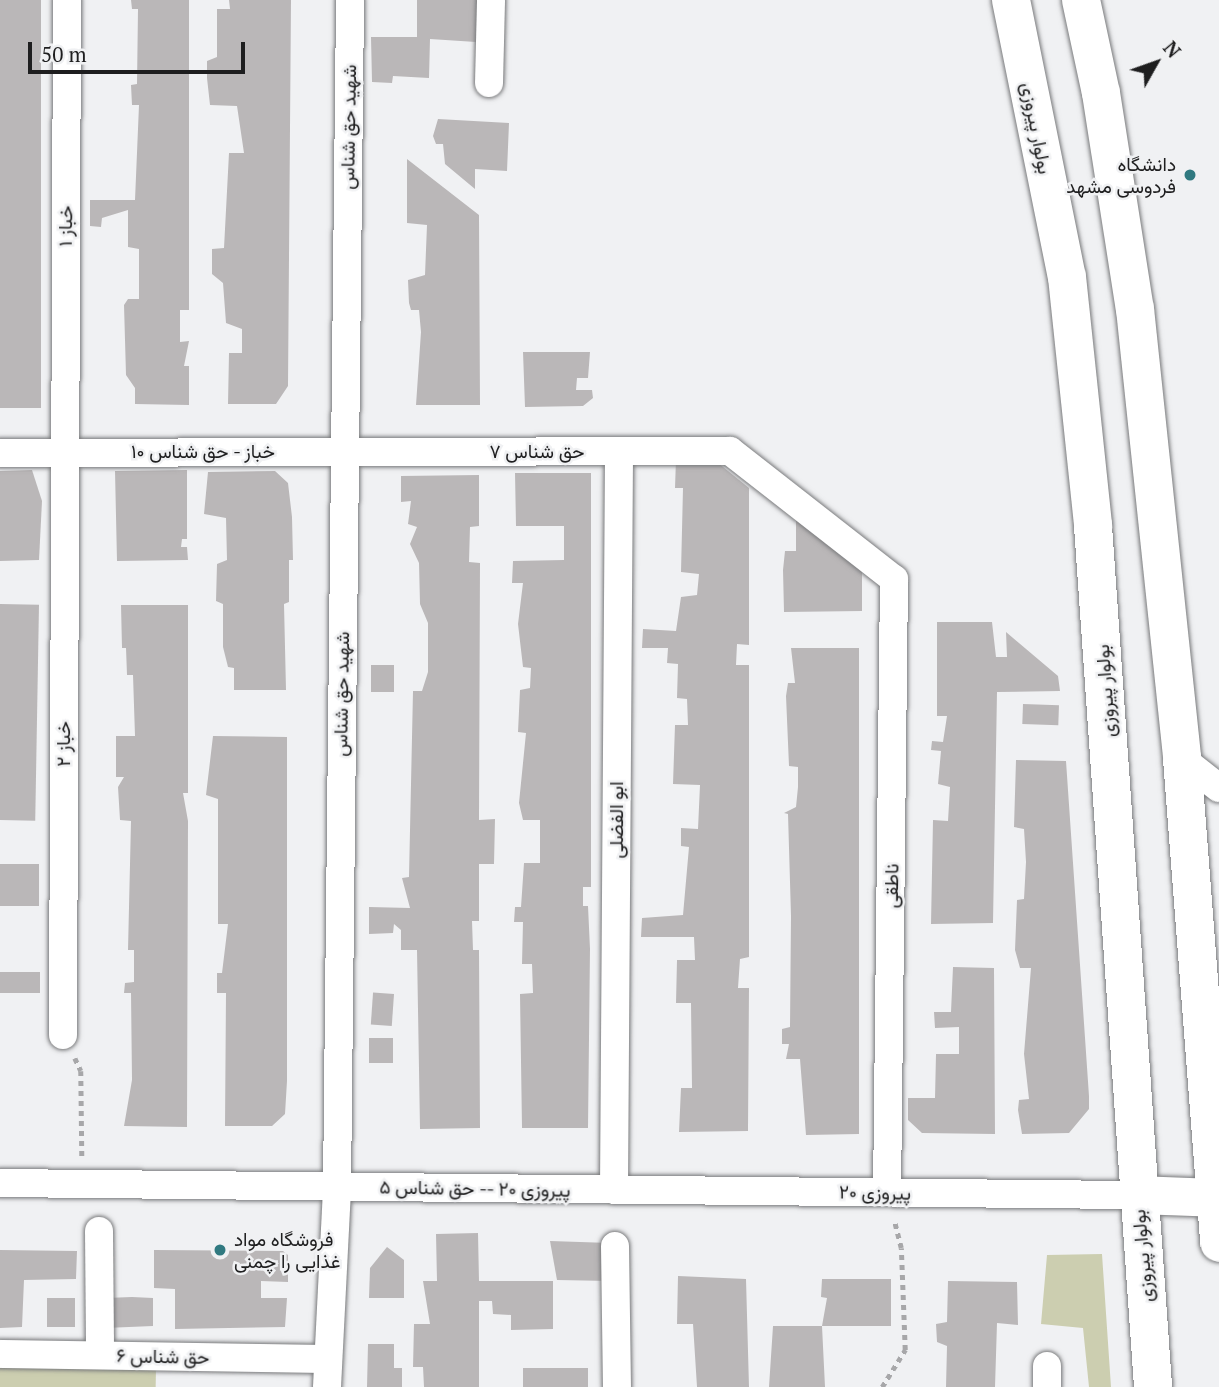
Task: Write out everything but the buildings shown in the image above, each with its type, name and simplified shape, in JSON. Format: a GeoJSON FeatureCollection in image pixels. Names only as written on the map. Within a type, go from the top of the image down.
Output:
{"type":"FeatureCollection","features":[{"type":"Feature","properties":{"kind":"main road","name":"بولوار پیروزی"},"geometry":{"type":"LineString","coordinates":[[1011,0],[1067,277],[1082,415],[1109,731],[1136,1195],[1153,1387]]}},
{"type":"Feature","properties":{"kind":"main road"},"geometry":{"type":"LineString","coordinates":[[1081,0],[1101,93],[1135,309],[1182,759],[1219,1242]]}},
{"type":"Feature","properties":{"kind":"main road"},"geometry":{"type":"LineString","coordinates":[[1136,1195],[1217,1198]]}},
{"type":"Feature","properties":{"kind":"street","name":"خباز ۱"},"geometry":{"type":"LineString","coordinates":[[62,452],[67,0]]}},
{"type":"Feature","properties":{"kind":"street","name":"شهید حق شناس"},"geometry":{"type":"LineString","coordinates":[[327,1387],[337,1187],[350,0]]}},
{"type":"Feature","properties":{"kind":"street"},"geometry":{"type":"LineString","coordinates":[[489,83],[491,0]]}},
{"type":"Feature","properties":{"kind":"street","name":"خباز - حق شناس ۱۰"},"geometry":{"type":"LineString","coordinates":[[0,453],[344,450]]}},
{"type":"Feature","properties":{"kind":"street","name":"حق شناس ۷"},"geometry":{"type":"LineString","coordinates":[[344,450],[730,451],[894,579]]}},
{"type":"Feature","properties":{"kind":"street","name":"ابو الفضلی"},"geometry":{"type":"LineString","coordinates":[[614,1190],[619,451]]}},
{"type":"Feature","properties":{"kind":"street","name":"خباز ۲"},"geometry":{"type":"LineString","coordinates":[[62,452],[63,1035]]}},
{"type":"Feature","properties":{"kind":"street","name":"ناطقی"},"geometry":{"type":"LineString","coordinates":[[887,1192],[894,579]]}},
{"type":"Feature","properties":{"kind":"street"},"geometry":{"type":"LineString","coordinates":[[1182,759],[1219,788]]}},
{"type":"Feature","properties":{"kind":"street","name":"پیروزی ۲۰ -- حق شناس ۵"},"geometry":{"type":"LineString","coordinates":[[0,1184],[614,1190]]}},
{"type":"Feature","properties":{"kind":"street","name":"پیروزی ۲۰"},"geometry":{"type":"LineString","coordinates":[[614,1190],[1136,1195]]}},
{"type":"Feature","properties":{"kind":"street"},"geometry":{"type":"LineString","coordinates":[[99,1231],[100,1355]]}},
{"type":"Feature","properties":{"kind":"street"},"geometry":{"type":"LineString","coordinates":[[615,1246],[617,1387]]}},
{"type":"Feature","properties":{"kind":"street","name":"حق شناس ۶"},"geometry":{"type":"LineString","coordinates":[[0,1354],[327,1359]]}},
{"type":"Feature","properties":{"kind":"path"},"geometry":{"type":"LineString","coordinates":[[63,1035],[81,1071],[83,1184]]}},
{"type":"Feature","properties":{"kind":"path"},"geometry":{"type":"LineString","coordinates":[[882,1387],[905,1350],[901,1248],[887,1192]]}},
{"type":"Feature","properties":{"kind":"green space"},"geometry":{"type":"Polygon","coordinates":[[[1102,1254],[1111,1387],[1089,1387],[1083,1328],[1041,1324],[1047,1255],[1102,1254]]]}},
{"type":"Feature","properties":{"kind":"green space"},"geometry":{"type":"Polygon","coordinates":[[[0,1367],[156,1370],[156,1387],[0,1387],[0,1367]]]}},
{"type":"Feature","properties":{"kind":"place","name":"دانشگاه فردوسی مشهد"},"geometry":{"type":"Point","coordinates":[1190,175]}},
{"type":"Feature","properties":{"kind":"place","name":"فروشگاه مواد غذایی را چمنی"},"geometry":{"type":"Point","coordinates":[220,1250]}}]}
